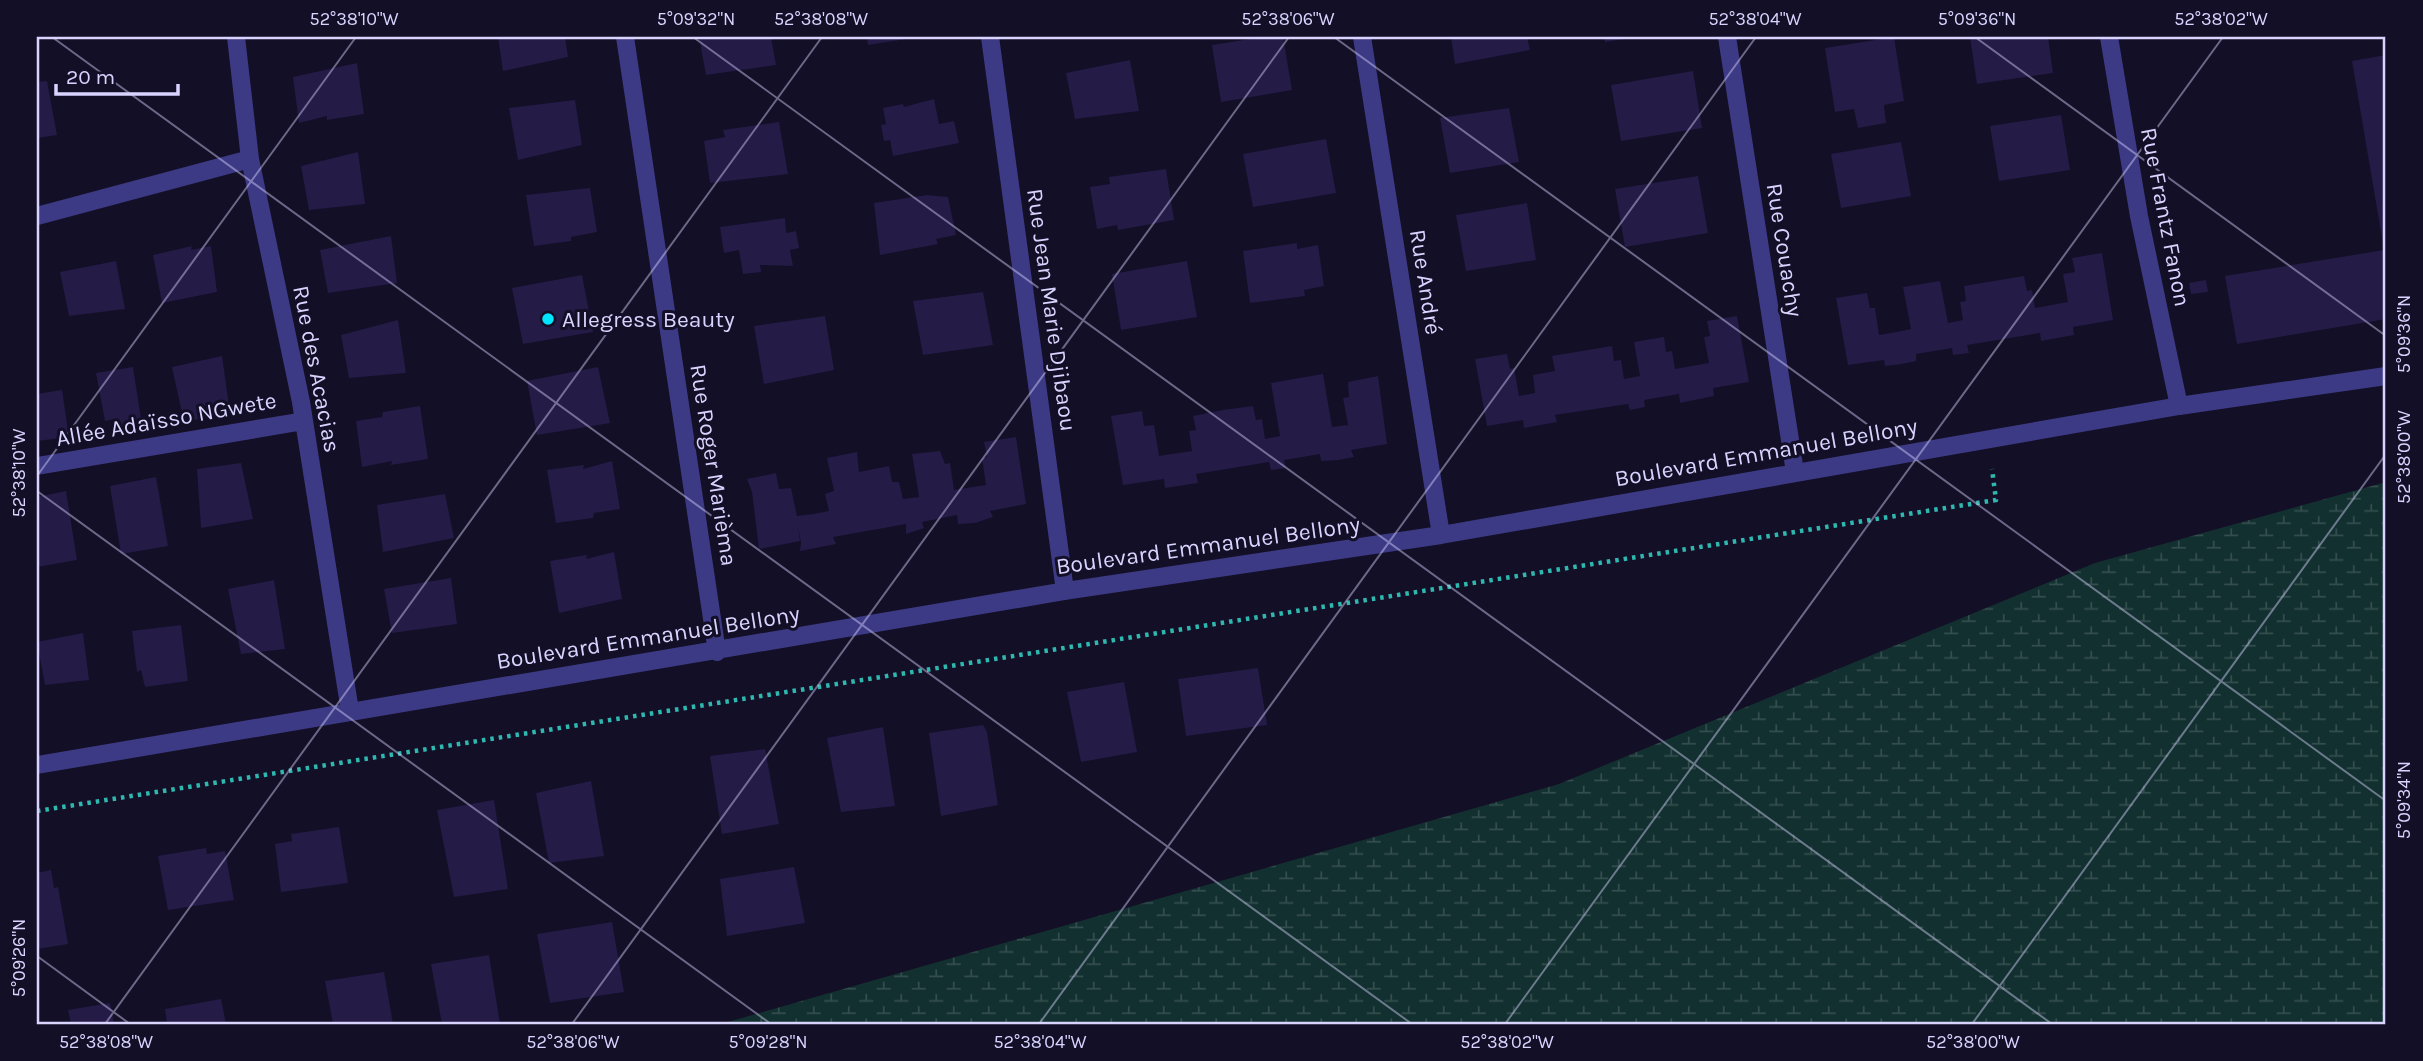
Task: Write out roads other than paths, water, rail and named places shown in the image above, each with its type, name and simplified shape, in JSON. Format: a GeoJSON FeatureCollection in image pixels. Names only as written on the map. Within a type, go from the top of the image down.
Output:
{"type":"FeatureCollection","features":[{"type":"Feature","properties":{"kind":"street","name":"Rue des Acacias"},"geometry":{"type":"LineString","coordinates":[[236,37],[250,159],[304,421],[350,711]]}},
{"type":"Feature","properties":{"kind":"street","name":"Rue Roger Marièma"},"geometry":{"type":"LineString","coordinates":[[625,37],[717,652]]}},
{"type":"Feature","properties":{"kind":"street","name":"Rue Jean Marie Djibaou"},"geometry":{"type":"LineString","coordinates":[[990,37],[1065,591]]}},
{"type":"Feature","properties":{"kind":"street","name":"Rue André"},"geometry":{"type":"LineString","coordinates":[[1362,37],[1441,535]]}},
{"type":"Feature","properties":{"kind":"street","name":"Rue Couachy"},"geometry":{"type":"LineString","coordinates":[[1727,37],[1795,472]]}},
{"type":"Feature","properties":{"kind":"street","name":"Rue Frantz Fanon"},"geometry":{"type":"LineString","coordinates":[[2109,37],[2139,216],[2179,406]]}},
{"type":"Feature","properties":{"kind":"street"},"geometry":{"type":"LineString","coordinates":[[37,216],[250,159]]}},
{"type":"Feature","properties":{"kind":"street","name":"Boulevard Emmanuel Bellony"},"geometry":{"type":"LineString","coordinates":[[37,765],[1065,591],[1441,535],[2179,406],[2386,376]]}},
{"type":"Feature","properties":{"kind":"street","name":"Allée Adaïsso NGwete"},"geometry":{"type":"LineString","coordinates":[[37,466],[304,421]]}},
{"type":"Feature","properties":{"kind":"place","name":"Allegress Beauty"},"geometry":{"type":"Point","coordinates":[548,319]}}]}
